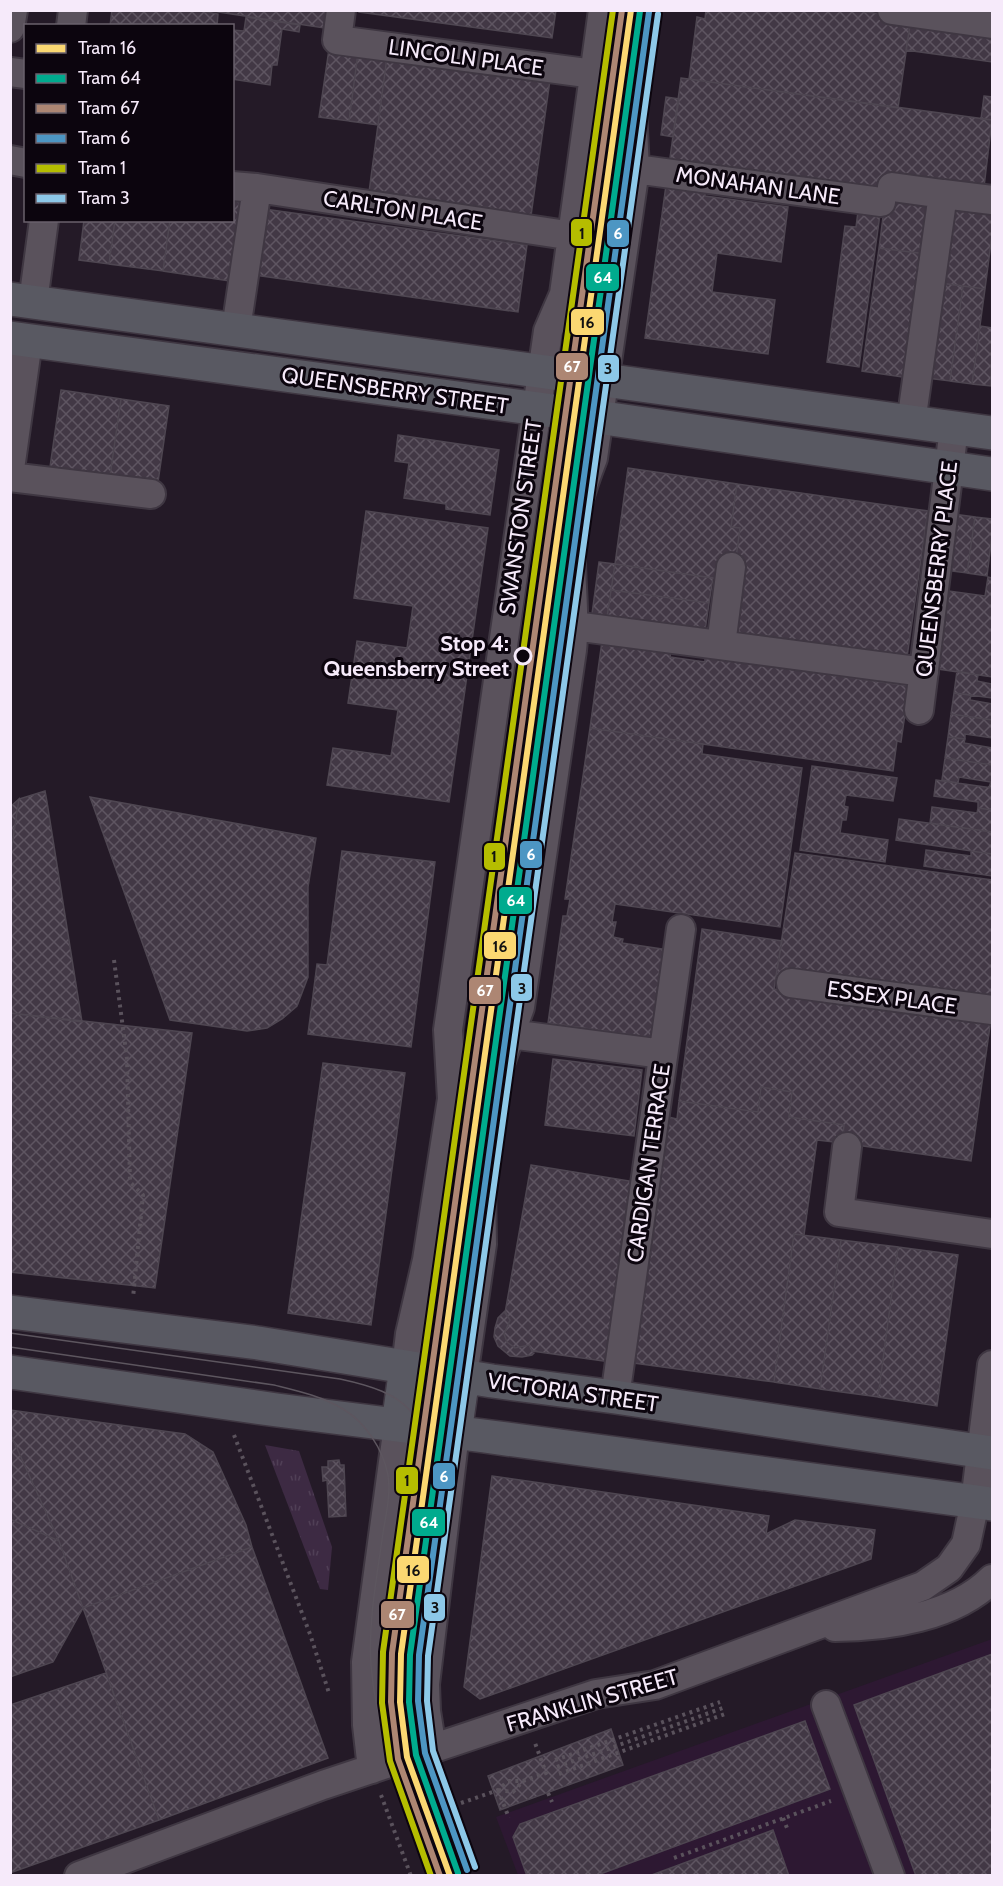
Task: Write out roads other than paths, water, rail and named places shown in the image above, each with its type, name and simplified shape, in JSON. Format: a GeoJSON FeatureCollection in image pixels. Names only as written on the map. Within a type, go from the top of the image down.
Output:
{"type":"FeatureCollection","features":[{"type":"Feature","properties":{"kind":"main road","name":"QUEENSBERRY STREET"},"geometry":{"type":"LineString","coordinates":[[22,300],[993,433]]}},
{"type":"Feature","properties":{"kind":"main road"},"geometry":{"type":"LineString","coordinates":[[19,339],[22,300]]}},
{"type":"Feature","properties":{"kind":"main road"},"geometry":{"type":"LineString","coordinates":[[230,368],[236,329]]}},
{"type":"Feature","properties":{"kind":"main road","name":"QUEENSBERRY STREET"},"geometry":{"type":"LineString","coordinates":[[19,339],[993,474]]}},
{"type":"Feature","properties":{"kind":"main road","name":"VICTORIA STREET"},"geometry":{"type":"LineString","coordinates":[[10,1312],[258,1343],[463,1377],[987,1452]]}},
{"type":"Feature","properties":{"kind":"main road","name":"SWANSTON STREET"},"geometry":{"type":"LineString","coordinates":[[398,1425],[406,1366]]}},
{"type":"Feature","properties":{"kind":"main road"},"geometry":{"type":"LineString","coordinates":[[10,1372],[984,1503]]}},
{"type":"Feature","properties":{"kind":"main road"},"geometry":{"type":"LineString","coordinates":[[455,1433],[463,1377]]}},
{"type":"Feature","properties":{"kind":"street"},"geometry":{"type":"LineString","coordinates":[[10,28],[13,10]]}},
{"type":"Feature","properties":{"kind":"street","name":"LINCOLN PLACE"},"geometry":{"type":"LineString","coordinates":[[341,10],[337,40],[594,74]]}},
{"type":"Feature","properties":{"kind":"street","name":"SWANSTON STREET"},"geometry":{"type":"LineString","coordinates":[[406,1366],[410,1334],[427,1260],[452,1099],[449,1018],[536,409],[548,331],[564,294],[603,10]]}},
{"type":"Feature","properties":{"kind":"street"},"geometry":{"type":"LineString","coordinates":[[463,1377],[482,1244],[481,1187],[495,1077],[520,1007],[574,626],[571,548],[578,499],[593,458],[635,169],[632,110],[646,10]]}},
{"type":"Feature","properties":{"kind":"street"},"geometry":{"type":"LineString","coordinates":[[892,10],[993,24]]}},
{"type":"Feature","properties":{"kind":"street","name":"MONAHAN LANE"},"geometry":{"type":"LineString","coordinates":[[635,169],[886,195],[944,194],[993,200]]}},
{"type":"Feature","properties":{"kind":"street"},"geometry":{"type":"LineString","coordinates":[[236,329],[245,187]]}},
{"type":"Feature","properties":{"kind":"street","name":"CARLTON PLACE"},"geometry":{"type":"LineString","coordinates":[[245,187],[573,236]]}},
{"type":"Feature","properties":{"kind":"street"},"geometry":{"type":"LineString","coordinates":[[911,423],[944,194]]}},
{"type":"Feature","properties":{"kind":"street"},"geometry":{"type":"LineString","coordinates":[[22,300],[43,222]]}},
{"type":"Feature","properties":{"kind":"street"},"geometry":{"type":"LineString","coordinates":[[10,469],[19,339]]}},
{"type":"Feature","properties":{"kind":"street","name":"QUEENSBERRY PLACE"},"geometry":{"type":"LineString","coordinates":[[919,710],[954,428]]}},
{"type":"Feature","properties":{"kind":"street"},"geometry":{"type":"LineString","coordinates":[[10,477],[151,494]]}},
{"type":"Feature","properties":{"kind":"street"},"geometry":{"type":"LineString","coordinates":[[721,645],[731,567]]}},
{"type":"Feature","properties":{"kind":"street"},"geometry":{"type":"LineString","coordinates":[[574,626],[924,672]]}},
{"type":"Feature","properties":{"kind":"street","name":"CARDIGAN TERRACE"},"geometry":{"type":"LineString","coordinates":[[615,1397],[681,929]]}},
{"type":"Feature","properties":{"kind":"street","name":"ESSEX PLACE"},"geometry":{"type":"LineString","coordinates":[[790,983],[993,1010]]}},
{"type":"Feature","properties":{"kind":"street"},"geometry":{"type":"LineString","coordinates":[[510,1034],[663,1054]]}},
{"type":"Feature","properties":{"kind":"street"},"geometry":{"type":"LineString","coordinates":[[847,1147],[839,1212],[993,1234]]}},
{"type":"Feature","properties":{"kind":"street","name":"FRANKLIN STREET"},"geometry":{"type":"LineString","coordinates":[[79,1875],[323,1785],[596,1694],[655,1685],[923,1586],[949,1568],[966,1544],[984,1503],[993,1365]]}},
{"type":"Feature","properties":{"kind":"street","name":"SWANSTON STREET"},"geometry":{"type":"LineString","coordinates":[[372,1769],[367,1725],[366,1662],[398,1425]]}},
{"type":"Feature","properties":{"kind":"street"},"geometry":{"type":"LineString","coordinates":[[432,1749],[424,1684],[455,1433]]}},
{"type":"Feature","properties":{"kind":"street","name":"FRANKLIN STREET"},"geometry":{"type":"LineString","coordinates":[[800,1631],[832,1627],[876,1626],[906,1621],[968,1598],[993,1579]]}},
{"type":"Feature","properties":{"kind":"street"},"geometry":{"type":"LineString","coordinates":[[826,1705],[890,1875]]}},
{"type":"Feature","properties":{"kind":"tram line","name":"1"},"geometry":{"type":"LineString","coordinates":[[431,1876],[390,1761],[382,1703],[383,1652],[613,10]]}},
{"type":"Feature","properties":{"kind":"tram line","name":"67"},"geometry":{"type":"LineString","coordinates":[[440,1876],[398,1759],[391,1702],[392,1653],[622,10]]}},
{"type":"Feature","properties":{"kind":"tram line","name":"16"},"geometry":{"type":"LineString","coordinates":[[450,1876],[407,1757],[400,1702],[401,1654],[631,10]]}},
{"type":"Feature","properties":{"kind":"tram line","name":"64"},"geometry":{"type":"LineString","coordinates":[[458,1873],[416,1755],[409,1702],[410,1655],[640,11]]}},
{"type":"Feature","properties":{"kind":"tram line","name":"6"},"geometry":{"type":"LineString","coordinates":[[467,1870],[425,1753],[418,1701],[419,1655],[649,12]]}},
{"type":"Feature","properties":{"kind":"tram line","name":"3"},"geometry":{"type":"LineString","coordinates":[[475,1867],[433,1751],[427,1701],[428,1656],[658,14]]}},
{"type":"Feature","properties":{"kind":"tram line"},"geometry":{"type":"LineString","coordinates":[[10,1333],[340,1379],[382,1391],[410,1410],[418,1423],[424,1439],[425,1483]]}},
{"type":"Feature","properties":{"kind":"tram line"},"geometry":{"type":"LineString","coordinates":[[10,1347],[274,1385],[309,1394],[335,1404],[359,1421],[366,1429],[386,1465],[389,1482],[372,1616],[370,1648],[374,1690],[391,1762],[425,1857]]}},
{"type":"Feature","properties":{"kind":"place","name":"Stop 4: Queensberry Street"},"geometry":{"type":"Point","coordinates":[523,656]}}]}
